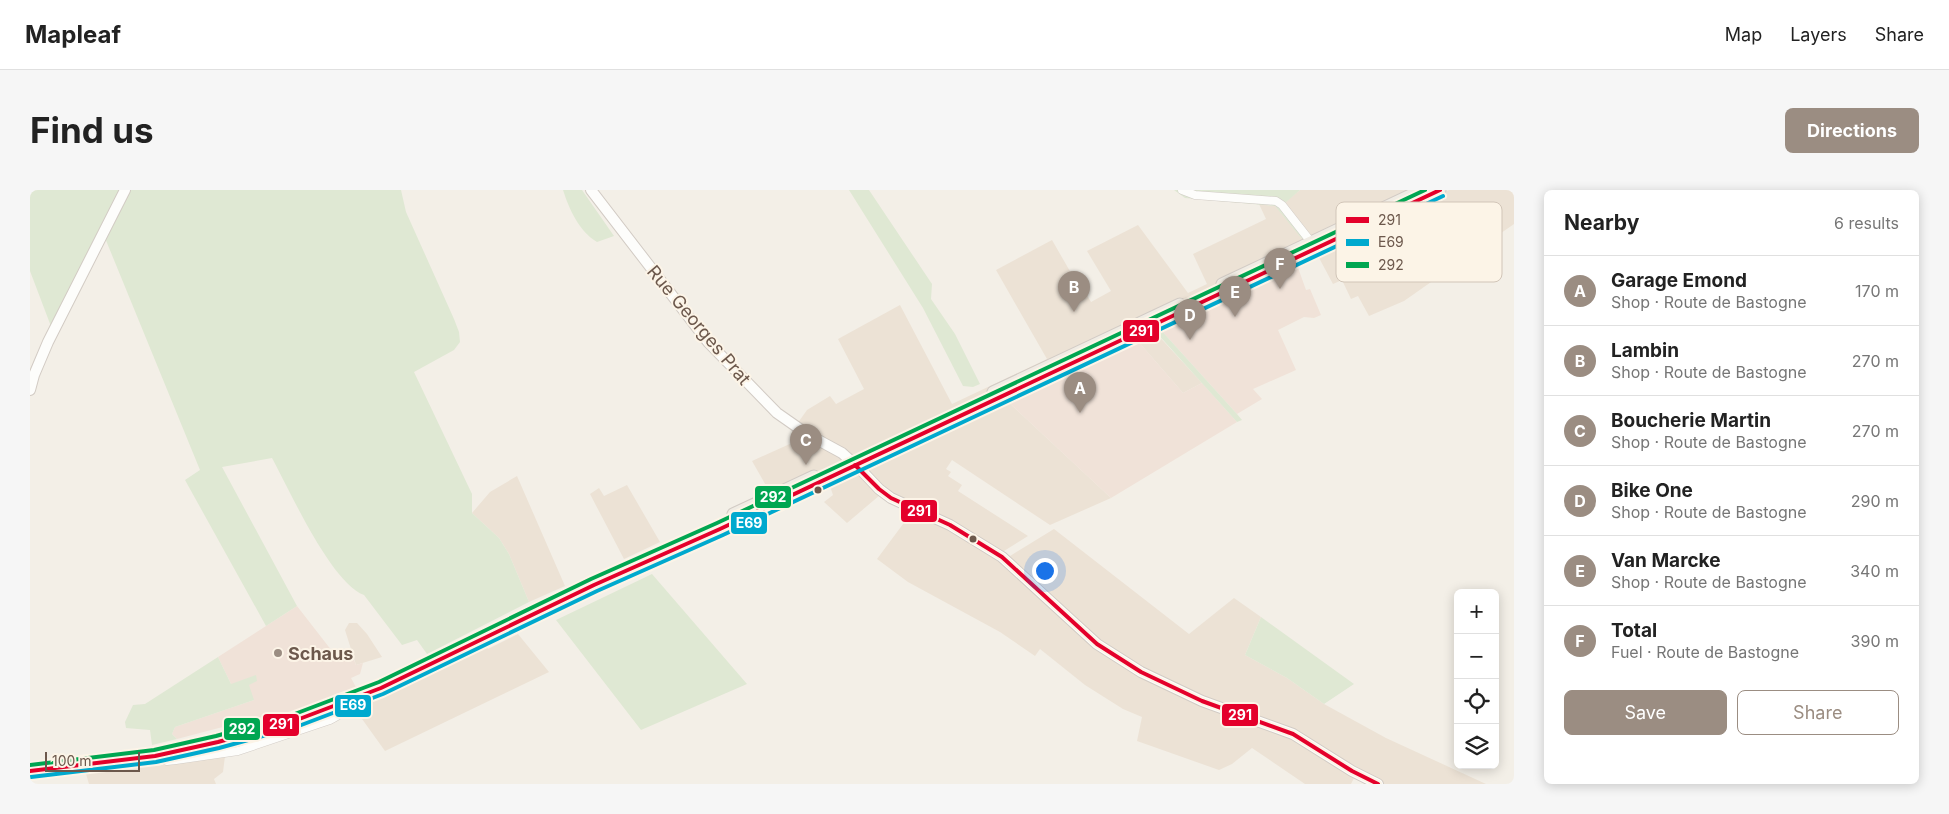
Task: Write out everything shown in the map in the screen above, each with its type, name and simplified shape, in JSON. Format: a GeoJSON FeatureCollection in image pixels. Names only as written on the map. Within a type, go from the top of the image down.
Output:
{"type":"FeatureCollection","features":[{"type":"Feature","properties":{"kind":"highway"},"geometry":{"type":"LineString","coordinates":[[30,771],[155,756],[218,742],[268,725]]}},
{"type":"Feature","properties":{"kind":"highway"},"geometry":{"type":"LineString","coordinates":[[30,764],[96,758],[154,749],[268,725]]}},
{"type":"Feature","properties":{"kind":"main road"},"geometry":{"type":"LineString","coordinates":[[1396,202],[1421,190]]}},
{"type":"Feature","properties":{"kind":"main road"},"geometry":{"type":"LineString","coordinates":[[1414,202],[1440,190]]}},
{"type":"Feature","properties":{"kind":"main road"},"geometry":{"type":"LineString","coordinates":[[268,725],[346,702],[423,669],[594,585],[720,529],[852,462],[1336,230]]}},
{"type":"Feature","properties":{"kind":"main road"},"geometry":{"type":"LineString","coordinates":[[268,725],[414,665],[1336,238]]}},
{"type":"Feature","properties":{"kind":"street"},"geometry":{"type":"LineString","coordinates":[[30,390],[34,375],[48,342],[125,190]]}},
{"type":"Feature","properties":{"kind":"street","name":"Rue Georges Prat"},"geometry":{"type":"LineString","coordinates":[[591,190],[708,342],[777,414],[852,462],[878,489],[891,498],[950,525],[1002,556],[1097,644],[1141,672],[1202,701],[1294,734],[1352,771],[1378,784]]}},
{"type":"Feature","properties":{"kind":"street"},"geometry":{"type":"LineString","coordinates":[[1182,190],[1195,195],[1276,200],[1311,242]]}},
{"type":"Feature","properties":{"kind":"street"},"geometry":{"type":"LineString","coordinates":[[155,756],[167,760],[176,760],[238,752],[330,720],[342,713],[346,708],[346,702]]}},
{"type":"Feature","properties":{"kind":"shaded area"},"geometry":{"type":"Polygon","coordinates":[[[1300,190],[1406,190],[1412,202],[1336,202],[1338,282],[1333,284],[1317,254],[1312,255],[1208,304],[1200,311],[1155,332],[1202,383],[1183,393],[1137,340],[1005,399],[1111,498],[1050,525],[952,460],[946,469],[951,472],[948,476],[962,485],[958,491],[1028,536],[1004,551],[1010,556],[1054,529],[1189,634],[1234,598],[1261,617],[1245,655],[1287,678],[1324,704],[1386,738],[1486,784],[1366,784],[1354,778],[1351,784],[1305,784],[1252,748],[1232,764],[1219,770],[1137,741],[1142,717],[1123,709],[1085,685],[1040,649],[1035,656],[1000,632],[908,582],[877,559],[912,512],[880,495],[847,523],[824,502],[833,495],[829,483],[777,505],[752,461],[803,438],[792,431],[807,410],[830,396],[836,404],[864,389],[838,339],[900,305],[952,404],[1047,359],[996,270],[1052,240],[1091,302],[1111,291],[1087,251],[1138,225],[1188,293],[1207,284],[1193,254],[1266,219],[1259,204],[1278,208],[1300,190]]]}},
{"type":"Feature","properties":{"kind":"shaded area"},"geometry":{"type":"Polygon","coordinates":[[[1449,190],[1514,190],[1514,224],[1502,232],[1502,202],[1423,202],[1449,190]]]}},
{"type":"Feature","properties":{"kind":"shaded area"},"geometry":{"type":"Polygon","coordinates":[[[1296,262],[1306,290],[1310,289],[1321,315],[1314,318],[1304,317],[1278,330],[1296,370],[1253,389],[1262,399],[1237,414],[1160,329],[1200,311],[1208,304],[1296,262]]]}},
{"type":"Feature","properties":{"kind":"shaded area"},"geometry":{"type":"Polygon","coordinates":[[[1343,282],[1431,282],[1404,301],[1369,316],[1358,296],[1351,299],[1343,282]]]}},
{"type":"Feature","properties":{"kind":"shaded area"},"geometry":{"type":"Polygon","coordinates":[[[1137,340],[1183,393],[1202,383],[1237,422],[1111,498],[1004,398],[1125,343],[1137,340]]]}},
{"type":"Feature","properties":{"kind":"shaded area"},"geometry":{"type":"Polygon","coordinates":[[[517,476],[565,586],[529,602],[509,554],[499,538],[472,513],[490,492],[517,476]]]}},
{"type":"Feature","properties":{"kind":"shaded area"},"geometry":{"type":"Polygon","coordinates":[[[627,485],[660,542],[624,559],[590,494],[599,488],[604,496],[627,485]]]}},
{"type":"Feature","properties":{"kind":"shaded area"},"geometry":{"type":"Polygon","coordinates":[[[297,606],[332,651],[337,655],[350,650],[356,665],[363,663],[360,674],[351,678],[357,689],[267,721],[265,716],[177,739],[172,734],[175,727],[254,700],[231,684],[218,657],[297,606]]]}},
{"type":"Feature","properties":{"kind":"shaded area"},"geometry":{"type":"Polygon","coordinates":[[[349,623],[357,623],[367,634],[382,657],[356,665],[345,630],[349,623]]]}},
{"type":"Feature","properties":{"kind":"shaded area"},"geometry":{"type":"Polygon","coordinates":[[[518,634],[549,672],[385,751],[352,705],[485,644],[488,649],[518,634]]]}},
{"type":"Feature","properties":{"kind":"shaded area"},"geometry":{"type":"Polygon","coordinates":[[[225,756],[223,772],[214,779],[216,784],[89,784],[86,774],[151,763],[156,766],[225,756]]]}},
{"type":"Feature","properties":{"kind":"green space"},"geometry":{"type":"Polygon","coordinates":[[[30,190],[123,190],[52,329],[30,271],[30,190]]]}},
{"type":"Feature","properties":{"kind":"green space"},"geometry":{"type":"Polygon","coordinates":[[[129,190],[401,190],[406,212],[454,319],[459,332],[460,342],[454,350],[414,372],[472,494],[472,513],[499,538],[509,554],[529,602],[427,654],[417,640],[402,645],[364,595],[351,587],[325,555],[300,513],[272,458],[222,467],[297,606],[266,626],[185,480],[200,470],[105,238],[129,190]]]}},
{"type":"Feature","properties":{"kind":"green space"},"geometry":{"type":"Polygon","coordinates":[[[563,190],[582,190],[614,236],[597,242],[585,232],[568,205],[563,190]]]}},
{"type":"Feature","properties":{"kind":"green space"},"geometry":{"type":"Polygon","coordinates":[[[849,190],[869,190],[932,284],[931,299],[955,334],[980,384],[973,387],[963,386],[923,308],[849,190]]]}},
{"type":"Feature","properties":{"kind":"green space"},"geometry":{"type":"Polygon","coordinates":[[[1174,190],[1300,190],[1284,204],[1310,235],[1302,239],[1275,206],[1185,198],[1174,190]]]}},
{"type":"Feature","properties":{"kind":"green space"},"geometry":{"type":"Polygon","coordinates":[[[1160,329],[1242,420],[1237,422],[1155,331],[1160,329]]]}},
{"type":"Feature","properties":{"kind":"green space"},"geometry":{"type":"Polygon","coordinates":[[[652,574],[747,684],[641,730],[556,620],[652,574]]]}},
{"type":"Feature","properties":{"kind":"green space"},"geometry":{"type":"Polygon","coordinates":[[[1261,617],[1354,684],[1324,704],[1287,678],[1245,655],[1261,617]]]}},
{"type":"Feature","properties":{"kind":"green space"},"geometry":{"type":"Polygon","coordinates":[[[218,657],[231,684],[256,675],[257,681],[249,685],[254,700],[175,727],[172,734],[177,739],[152,745],[150,730],[126,728],[125,722],[133,705],[145,704],[218,657]]]}},
{"type":"Feature","properties":{"kind":"green space"},"geometry":{"type":"Polygon","coordinates":[[[338,708],[340,710],[335,716],[226,751],[176,756],[338,708]]]}},
{"type":"Feature","properties":{"kind":"transit line","name":"292"},"geometry":{"type":"LineString","coordinates":[[1399,202],[1425,190]]}},
{"type":"Feature","properties":{"kind":"transit line","name":"291"},"geometry":{"type":"LineString","coordinates":[[1415,202],[1440,190]]}},
{"type":"Feature","properties":{"kind":"transit line","name":"E69"},"geometry":{"type":"LineString","coordinates":[[1430,202],[1443,196]]}},
{"type":"Feature","properties":{"kind":"transit line","name":"292"},"geometry":{"type":"LineString","coordinates":[[30,765],[154,750],[216,736],[292,715],[379,682],[591,579],[717,523],[1336,232]]}},
{"type":"Feature","properties":{"kind":"transit line","name":"291"},"geometry":{"type":"LineString","coordinates":[[30,771],[155,756],[218,742],[294,721],[381,688],[594,585],[720,529],[1336,239]]}},
{"type":"Feature","properties":{"kind":"transit line","name":"E69"},"geometry":{"type":"LineString","coordinates":[[31,777],[156,762],[219,748],[296,727],[383,694],[597,591],[723,535],[1336,246]]}},
{"type":"Feature","properties":{"kind":"transit line","name":"291"},"geometry":{"type":"LineString","coordinates":[[855,465],[891,498],[950,525],[1002,557],[1097,644],[1141,672],[1202,701],[1293,734],[1352,771],[1378,784]]}},
{"type":"Feature","properties":{"kind":"place","name":"Total"},"geometry":{"type":"Point","coordinates":[1280,289]}},
{"type":"Feature","properties":{"kind":"place","name":"Lambin"},"geometry":{"type":"Point","coordinates":[1074,312]}},
{"type":"Feature","properties":{"kind":"place","name":"Van Marcke"},"geometry":{"type":"Point","coordinates":[1235,317]}},
{"type":"Feature","properties":{"kind":"place","name":"Bike One"},"geometry":{"type":"Point","coordinates":[1190,340]}},
{"type":"Feature","properties":{"kind":"place","name":"Garage Emond"},"geometry":{"type":"Point","coordinates":[1080,413]}},
{"type":"Feature","properties":{"kind":"place","name":"Boucherie Martin"},"geometry":{"type":"Point","coordinates":[806,465]}},
{"type":"Feature","properties":{"kind":"place","name":"Schaus"},"geometry":{"type":"Point","coordinates":[278,653]}}]}
